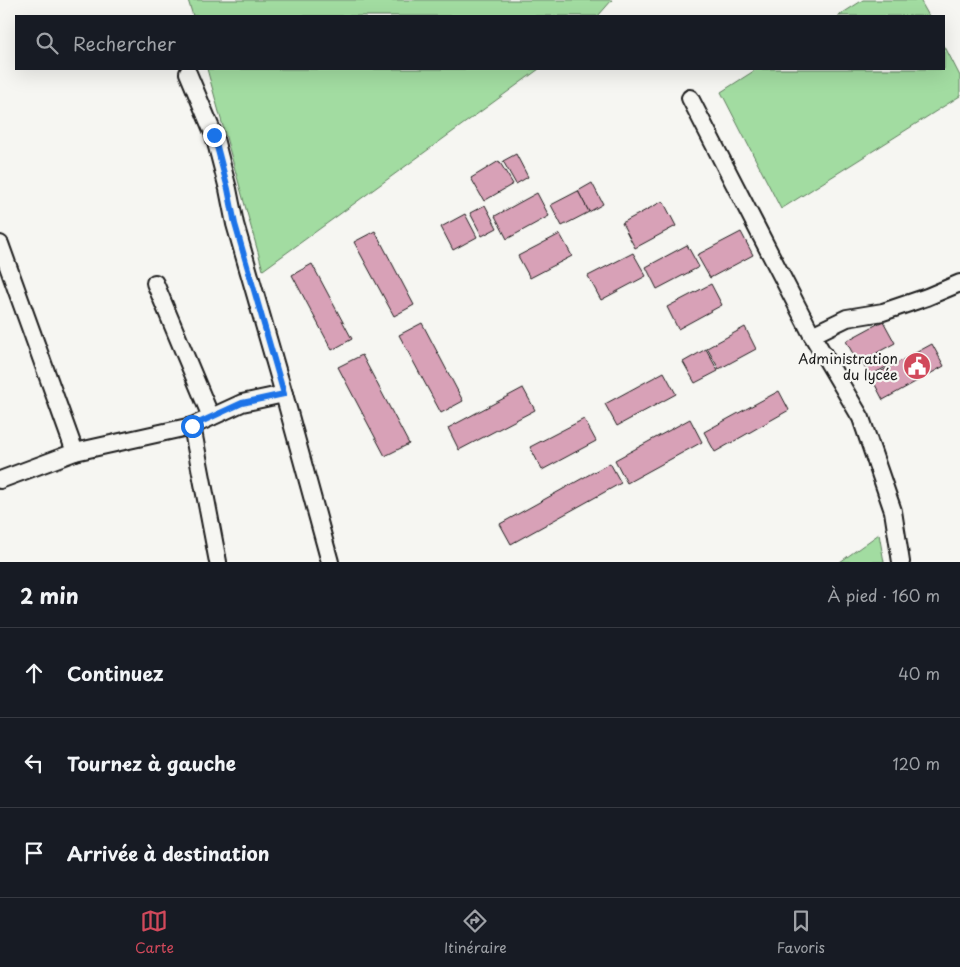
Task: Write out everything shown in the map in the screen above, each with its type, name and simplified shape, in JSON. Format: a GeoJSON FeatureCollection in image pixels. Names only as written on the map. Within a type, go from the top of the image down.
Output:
{"type":"FeatureCollection","features":[{"type":"Feature","properties":{"kind":"street"},"geometry":{"type":"LineString","coordinates":[[188,73],[214,135],[235,224],[330,562]]}},
{"type":"Feature","properties":{"kind":"street"},"geometry":{"type":"LineString","coordinates":[[690,98],[812,335],[861,418],[893,511],[901,562]]}},
{"type":"Feature","properties":{"kind":"street"},"geometry":{"type":"LineString","coordinates":[[0,244],[75,452]]}},
{"type":"Feature","properties":{"kind":"street"},"geometry":{"type":"LineString","coordinates":[[812,335],[847,318],[883,312],[928,297],[960,282]]}},
{"type":"Feature","properties":{"kind":"street"},"geometry":{"type":"LineString","coordinates":[[155,283],[211,417]]}},
{"type":"Feature","properties":{"kind":"street"},"geometry":{"type":"LineString","coordinates":[[0,480],[75,452],[192,426],[242,403],[284,394]]}},
{"type":"Feature","properties":{"kind":"street"},"geometry":{"type":"LineString","coordinates":[[192,426],[218,562]]}},
{"type":"Feature","properties":{"kind":"green space"},"geometry":{"type":"Polygon","coordinates":[[[188,0],[612,0],[599,15],[193,15],[188,0]]]}},
{"type":"Feature","properties":{"kind":"green space"},"geometry":{"type":"Polygon","coordinates":[[[863,0],[920,0],[928,15],[840,15],[863,0]]]}},
{"type":"Feature","properties":{"kind":"green space"},"geometry":{"type":"Polygon","coordinates":[[[945,47],[960,76],[960,96],[781,209],[721,92],[755,70],[945,70],[945,47]]]}},
{"type":"Feature","properties":{"kind":"green space"},"geometry":{"type":"Polygon","coordinates":[[[207,70],[538,70],[263,270],[207,70]]]}},
{"type":"Feature","properties":{"kind":"green space"},"geometry":{"type":"Polygon","coordinates":[[[879,534],[884,562],[840,562],[879,534]]]}},
{"type":"Feature","properties":{"kind":"building"},"geometry":{"type":"Polygon","coordinates":[[[516,154],[528,177],[516,184],[503,161],[516,154]]]}},
{"type":"Feature","properties":{"kind":"building"},"geometry":{"type":"Polygon","coordinates":[[[499,161],[513,184],[484,201],[471,178],[499,161]]]}},
{"type":"Feature","properties":{"kind":"building"},"geometry":{"type":"Polygon","coordinates":[[[592,183],[603,204],[589,212],[578,191],[592,183]]]}},
{"type":"Feature","properties":{"kind":"building"},"geometry":{"type":"Polygon","coordinates":[[[578,191],[589,212],[562,226],[551,205],[578,191]]]}},
{"type":"Feature","properties":{"kind":"building"},"geometry":{"type":"Polygon","coordinates":[[[537,193],[549,216],[507,239],[495,216],[537,193]]]}},
{"type":"Feature","properties":{"kind":"building"},"geometry":{"type":"Polygon","coordinates":[[[663,201],[676,226],[635,248],[622,223],[663,201]]]}},
{"type":"Feature","properties":{"kind":"building"},"geometry":{"type":"Polygon","coordinates":[[[485,205],[497,228],[482,236],[470,213],[485,205]]]}},
{"type":"Feature","properties":{"kind":"building"},"geometry":{"type":"Polygon","coordinates":[[[465,214],[477,237],[453,250],[441,227],[465,214]]]}},
{"type":"Feature","properties":{"kind":"building"},"geometry":{"type":"Polygon","coordinates":[[[375,231],[414,305],[394,316],[354,242],[375,231]]]}},
{"type":"Feature","properties":{"kind":"building"},"geometry":{"type":"Polygon","coordinates":[[[741,232],[753,255],[710,278],[697,255],[741,232]]]}},
{"type":"Feature","properties":{"kind":"building"},"geometry":{"type":"Polygon","coordinates":[[[560,234],[572,256],[530,278],[518,256],[560,234]]]}},
{"type":"Feature","properties":{"kind":"building"},"geometry":{"type":"Polygon","coordinates":[[[687,245],[699,267],[657,289],[646,267],[687,245]]]}},
{"type":"Feature","properties":{"kind":"building"},"geometry":{"type":"Polygon","coordinates":[[[633,253],[646,276],[601,300],[588,276],[633,253]]]}},
{"type":"Feature","properties":{"kind":"building"},"geometry":{"type":"Polygon","coordinates":[[[312,264],[352,339],[332,350],[292,275],[312,264]]]}},
{"type":"Feature","properties":{"kind":"building"},"geometry":{"type":"Polygon","coordinates":[[[711,284],[722,305],[678,329],[667,307],[711,284]]]}},
{"type":"Feature","properties":{"kind":"building"},"geometry":{"type":"Polygon","coordinates":[[[883,321],[895,343],[858,363],[846,341],[883,321]]]}},
{"type":"Feature","properties":{"kind":"building"},"geometry":{"type":"Polygon","coordinates":[[[422,323],[463,401],[441,413],[399,335],[422,323]]]}},
{"type":"Feature","properties":{"kind":"building"},"geometry":{"type":"Polygon","coordinates":[[[745,327],[756,349],[719,369],[707,348],[745,327]]]}},
{"type":"Feature","properties":{"kind":"building"},"geometry":{"type":"Polygon","coordinates":[[[932,344],[944,366],[883,400],[871,377],[932,344]]]}},
{"type":"Feature","properties":{"kind":"building"},"geometry":{"type":"Polygon","coordinates":[[[706,349],[718,371],[695,383],[683,362],[706,349]]]}},
{"type":"Feature","properties":{"kind":"building"},"geometry":{"type":"Polygon","coordinates":[[[880,352],[888,366],[869,376],[862,362],[880,352]]]}},
{"type":"Feature","properties":{"kind":"building"},"geometry":{"type":"Polygon","coordinates":[[[362,355],[409,444],[385,456],[338,367],[362,355]]]}},
{"type":"Feature","properties":{"kind":"building"},"geometry":{"type":"Polygon","coordinates":[[[664,372],[676,394],[617,426],[605,404],[664,372]]]}},
{"type":"Feature","properties":{"kind":"building"},"geometry":{"type":"Polygon","coordinates":[[[523,388],[535,410],[459,450],[448,428],[523,388]]]}},
{"type":"Feature","properties":{"kind":"building"},"geometry":{"type":"Polygon","coordinates":[[[779,391],[789,410],[715,452],[704,432],[779,391]]]}},
{"type":"Feature","properties":{"kind":"building"},"geometry":{"type":"Polygon","coordinates":[[[584,419],[596,441],[542,470],[530,447],[584,419]]]}},
{"type":"Feature","properties":{"kind":"building"},"geometry":{"type":"Polygon","coordinates":[[[690,419],[702,442],[627,483],[615,460],[690,419]]]}},
{"type":"Feature","properties":{"kind":"building"},"geometry":{"type":"Polygon","coordinates":[[[610,463],[621,483],[511,544],[500,524],[610,463]]]}},
{"type":"Feature","properties":{"kind":"place","name":"Administration du lycée"},"geometry":{"type":"Point","coordinates":[917,366]}},
{"type":"Feature","properties":{"kind":"route"},"geometry":{"type":"LineString","coordinates":[[192,426],[242,403],[284,394],[235,224],[214,135]]}}]}
